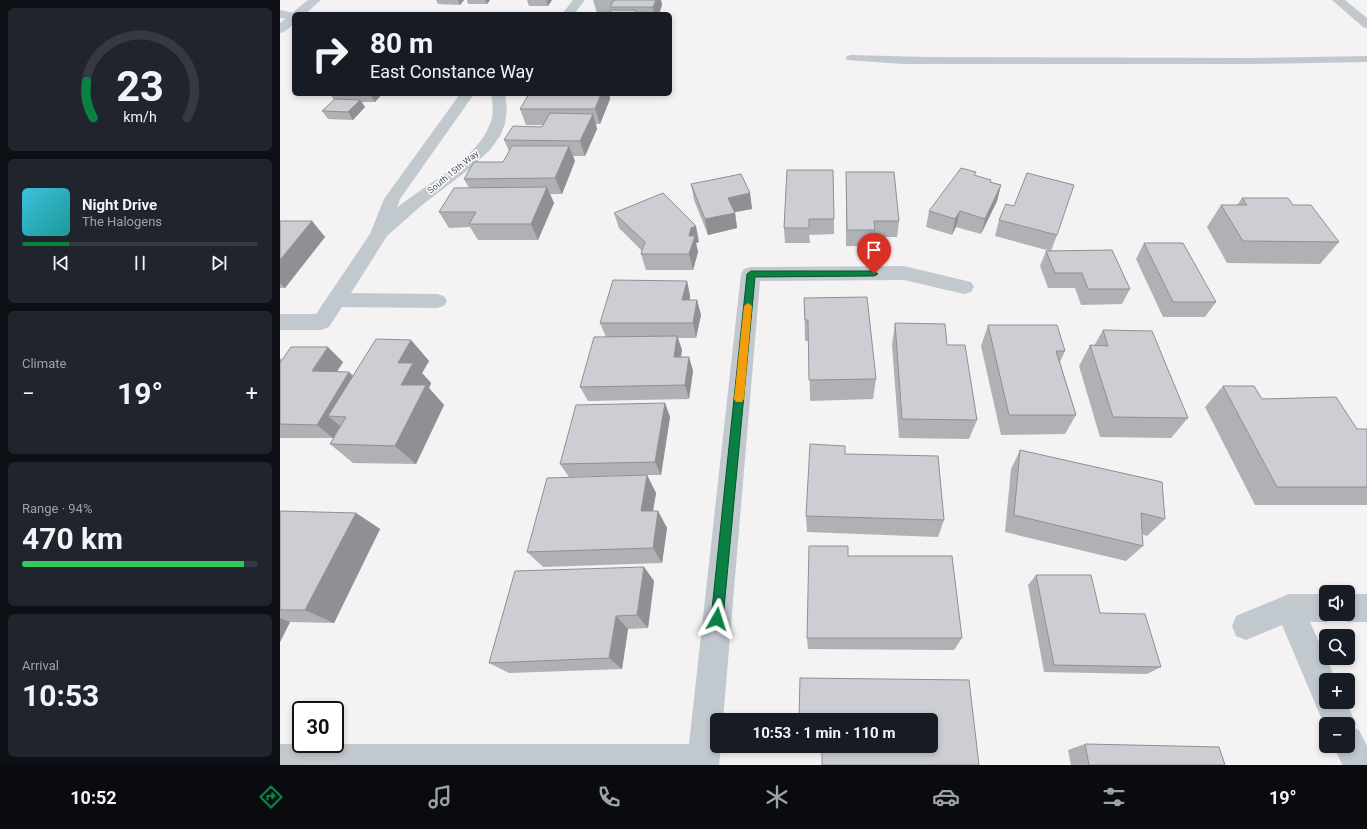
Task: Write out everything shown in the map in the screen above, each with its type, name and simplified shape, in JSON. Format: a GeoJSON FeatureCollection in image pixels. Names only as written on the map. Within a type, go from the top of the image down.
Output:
{"type":"FeatureCollection","features":[{"type":"Feature","properties":{"kind":"main road"},"geometry":{"type":"LineString","coordinates":[[300,12],[315,0]]}},
{"type":"Feature","properties":{"kind":"main road"},"geometry":{"type":"LineString","coordinates":[[280,29],[292,19]]}},
{"type":"Feature","properties":{"kind":"street"},"geometry":{"type":"LineString","coordinates":[[570,12],[579,0]]}},
{"type":"Feature","properties":{"kind":"street"},"geometry":{"type":"LineString","coordinates":[[1338,0],[1367,24]]}},
{"type":"Feature","properties":{"kind":"street"},"geometry":{"type":"LineString","coordinates":[[280,14],[292,17]]}},
{"type":"Feature","properties":{"kind":"street"},"geometry":{"type":"LineString","coordinates":[[280,18],[292,17]]}},
{"type":"Feature","properties":{"kind":"street","name":"South 15th Way"},"geometry":{"type":"LineString","coordinates":[[379,235],[392,199],[466,96]]}},
{"type":"Feature","properties":{"kind":"street","name":"South 15th Way"},"geometry":{"type":"LineString","coordinates":[[280,322],[322,322],[379,235],[414,202],[474,156],[489,140],[497,125],[499,117],[500,110],[498,96]]}},
{"type":"Feature","properties":{"kind":"street"},"geometry":{"type":"LineString","coordinates":[[280,760],[703,762],[751,274],[904,274],[964,287]]}},
{"type":"Feature","properties":{"kind":"street"},"geometry":{"type":"LineString","coordinates":[[336,300],[437,301]]}},
{"type":"Feature","properties":{"kind":"street"},"geometry":{"type":"LineString","coordinates":[[1246,626],[1289,608],[1319,608]]}},
{"type":"Feature","properties":{"kind":"street"},"geometry":{"type":"LineString","coordinates":[[1289,608],[1319,676]]}},
{"type":"Feature","properties":{"kind":"street"},"geometry":{"type":"LineString","coordinates":[[1355,608],[1367,608]]}},
{"type":"Feature","properties":{"kind":"street"},"geometry":{"type":"LineString","coordinates":[[1354,753],[1359,765]]}},
{"type":"Feature","properties":{"kind":"lane"},"geometry":{"type":"LineString","coordinates":[[851,58],[897,61],[987,59],[1118,61],[1319,61],[1367,59]]}},
{"type":"Feature","properties":{"kind":"building"},"geometry":{"type":"Polygon","coordinates":[[[614,0],[656,0],[653,7],[610,7],[614,0]]]}},
{"type":"Feature","properties":{"kind":"building"},"geometry":{"type":"Polygon","coordinates":[[[611,10],[636,10],[635,12],[610,12],[611,10]]]}},
{"type":"Feature","properties":{"kind":"building"},"geometry":{"type":"Polygon","coordinates":[[[528,96],[600,96],[595,109],[520,109],[528,96]]]}},
{"type":"Feature","properties":{"kind":"building"},"geometry":{"type":"Polygon","coordinates":[[[335,99],[360,100],[348,112],[322,111],[335,99]]]}},
{"type":"Feature","properties":{"kind":"building"},"geometry":{"type":"Polygon","coordinates":[[[550,113],[593,114],[580,141],[504,140],[513,126],[542,127],[550,113]]]}},
{"type":"Feature","properties":{"kind":"building"},"geometry":{"type":"Polygon","coordinates":[[[512,146],[569,146],[555,178],[464,179],[474,162],[503,162],[512,146]]]}},
{"type":"Feature","properties":{"kind":"building"},"geometry":{"type":"Polygon","coordinates":[[[961,168],[976,172],[974,175],[991,180],[990,182],[1001,185],[985,219],[960,211],[955,219],[929,211],[961,168]]]}},
{"type":"Feature","properties":{"kind":"building"},"geometry":{"type":"Polygon","coordinates":[[[787,170],[833,170],[834,219],[809,219],[809,228],[784,228],[787,170]]]}},
{"type":"Feature","properties":{"kind":"building"},"geometry":{"type":"Polygon","coordinates":[[[846,172],[894,172],[899,221],[874,221],[875,230],[847,230],[846,172]]]}},
{"type":"Feature","properties":{"kind":"building"},"geometry":{"type":"Polygon","coordinates":[[[1027,173],[1074,185],[1057,235],[999,220],[1006,204],[1014,206],[1027,173]]]}},
{"type":"Feature","properties":{"kind":"building"},"geometry":{"type":"Polygon","coordinates":[[[741,174],[750,193],[728,198],[735,213],[705,219],[691,184],[741,174]]]}},
{"type":"Feature","properties":{"kind":"building"},"geometry":{"type":"Polygon","coordinates":[[[547,187],[531,224],[469,224],[476,212],[439,212],[454,188],[547,187]]]}},
{"type":"Feature","properties":{"kind":"building"},"geometry":{"type":"Polygon","coordinates":[[[663,193],[696,226],[691,228],[689,236],[695,236],[689,254],[641,254],[645,242],[614,213],[663,193]]]}},
{"type":"Feature","properties":{"kind":"building"},"geometry":{"type":"Polygon","coordinates":[[[1242,198],[1288,198],[1293,205],[1311,205],[1339,242],[1243,241],[1221,205],[1247,205],[1242,198]]]}},
{"type":"Feature","properties":{"kind":"building"},"geometry":{"type":"Polygon","coordinates":[[[280,221],[312,221],[280,260],[280,221]]]}},
{"type":"Feature","properties":{"kind":"building"},"geometry":{"type":"Polygon","coordinates":[[[1144,243],[1183,243],[1216,302],[1173,302],[1144,243]]]}},
{"type":"Feature","properties":{"kind":"building"},"geometry":{"type":"Polygon","coordinates":[[[1112,250],[1130,289],[1088,289],[1082,273],[1055,273],[1046,251],[1112,250]]]}},
{"type":"Feature","properties":{"kind":"building"},"geometry":{"type":"Polygon","coordinates":[[[613,280],[687,281],[682,300],[697,300],[693,323],[600,323],[613,280]]]}},
{"type":"Feature","properties":{"kind":"building"},"geometry":{"type":"Polygon","coordinates":[[[867,297],[876,379],[809,380],[808,320],[805,320],[804,298],[867,297]]]}},
{"type":"Feature","properties":{"kind":"building"},"geometry":{"type":"Polygon","coordinates":[[[895,323],[945,324],[947,345],[965,345],[977,420],[902,419],[895,323]]]}},
{"type":"Feature","properties":{"kind":"building"},"geometry":{"type":"Polygon","coordinates":[[[988,325],[1057,325],[1065,351],[1056,351],[1076,415],[1009,415],[988,325]]]}},
{"type":"Feature","properties":{"kind":"building"},"geometry":{"type":"Polygon","coordinates":[[[1103,330],[1152,331],[1188,418],[1113,417],[1090,345],[1108,346],[1103,330]]]}},
{"type":"Feature","properties":{"kind":"building"},"geometry":{"type":"Polygon","coordinates":[[[677,336],[674,357],[689,357],[685,385],[580,387],[594,337],[677,336]]]}},
{"type":"Feature","properties":{"kind":"building"},"geometry":{"type":"Polygon","coordinates":[[[376,339],[411,340],[398,363],[413,363],[401,385],[426,385],[395,446],[330,444],[346,417],[328,416],[376,339]]]}},
{"type":"Feature","properties":{"kind":"building"},"geometry":{"type":"Polygon","coordinates":[[[291,347],[328,347],[312,371],[349,372],[317,425],[280,424],[280,363],[291,347]]]}},
{"type":"Feature","properties":{"kind":"building"},"geometry":{"type":"Polygon","coordinates":[[[1223,386],[1254,386],[1262,399],[1336,397],[1357,429],[1367,429],[1367,487],[1277,487],[1223,386]]]}},
{"type":"Feature","properties":{"kind":"building"},"geometry":{"type":"Polygon","coordinates":[[[665,403],[655,462],[560,464],[576,405],[665,403]]]}},
{"type":"Feature","properties":{"kind":"building"},"geometry":{"type":"Polygon","coordinates":[[[810,444],[845,446],[845,454],[938,456],[944,520],[806,516],[810,444]]]}},
{"type":"Feature","properties":{"kind":"building"},"geometry":{"type":"Polygon","coordinates":[[[1020,450],[1162,482],[1165,519],[1141,513],[1143,546],[1014,515],[1020,450]]]}},
{"type":"Feature","properties":{"kind":"building"},"geometry":{"type":"Polygon","coordinates":[[[647,475],[641,511],[658,511],[653,548],[527,552],[547,478],[647,475]]]}},
{"type":"Feature","properties":{"kind":"building"},"geometry":{"type":"Polygon","coordinates":[[[280,511],[356,513],[305,610],[280,610],[280,511]]]}},
{"type":"Feature","properties":{"kind":"building"},"geometry":{"type":"Polygon","coordinates":[[[809,546],[848,546],[848,556],[952,556],[962,638],[807,638],[809,546]]]}},
{"type":"Feature","properties":{"kind":"building"},"geometry":{"type":"Polygon","coordinates":[[[644,567],[637,615],[616,616],[609,658],[489,663],[515,571],[644,567]]]}},
{"type":"Feature","properties":{"kind":"building"},"geometry":{"type":"Polygon","coordinates":[[[1036,575],[1091,575],[1100,613],[1145,614],[1161,667],[1054,665],[1036,575]]]}},
{"type":"Feature","properties":{"kind":"building"},"geometry":{"type":"Polygon","coordinates":[[[800,678],[969,680],[979,765],[822,765],[822,753],[938,753],[938,713],[799,713],[800,678]]]}},
{"type":"Feature","properties":{"kind":"building"},"geometry":{"type":"Polygon","coordinates":[[[1085,744],[1219,747],[1225,765],[1089,765],[1085,744]]]}},
{"type":"Feature","properties":{"kind":"slow traffic"},"geometry":{"type":"LineString","coordinates":[[739,399],[748,306]]}},
{"type":"Feature","properties":{"kind":"route"},"geometry":{"type":"LineString","coordinates":[[717,619],[751,274],[874,274]]}}]}
